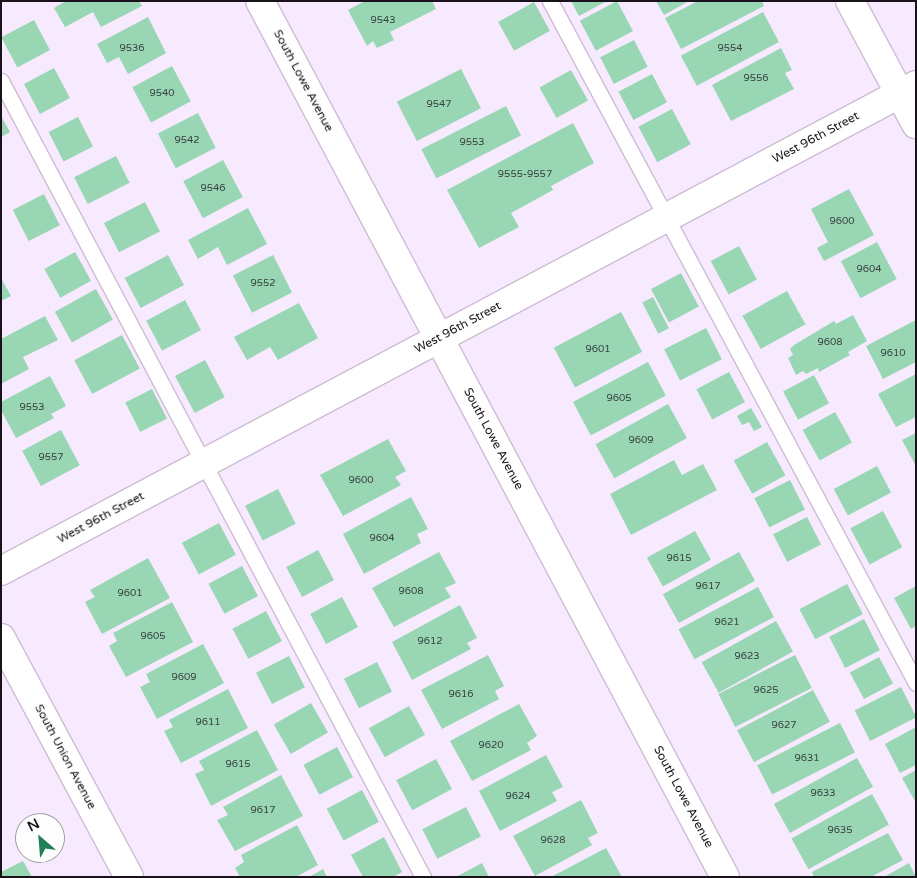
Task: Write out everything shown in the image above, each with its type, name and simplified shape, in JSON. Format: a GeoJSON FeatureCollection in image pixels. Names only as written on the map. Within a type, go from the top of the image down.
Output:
{"type":"FeatureCollection","features":[{"type":"Feature","properties":{"kind":"street","name":"South Lowe Avenue"},"geometry":{"type":"LineString","coordinates":[[260,1],[725,877]]}},
{"type":"Feature","properties":{"kind":"street"},"geometry":{"type":"LineString","coordinates":[[850,1],[908,89],[916,124]]}},
{"type":"Feature","properties":{"kind":"street","name":"West 96th Street"},"geometry":{"type":"LineString","coordinates":[[1,571],[908,89]]}},
{"type":"Feature","properties":{"kind":"street","name":"South Union Avenue"},"geometry":{"type":"LineString","coordinates":[[1,638],[129,877]]}},
{"type":"Feature","properties":{"kind":"lane"},"geometry":{"type":"LineString","coordinates":[[550,1],[916,683]]}},
{"type":"Feature","properties":{"kind":"lane"},"geometry":{"type":"LineString","coordinates":[[1,81],[423,877]]}},
{"type":"Feature","properties":{"kind":"building"},"geometry":{"type":"Polygon","coordinates":[[[66,1],[139,1],[142,6],[101,27],[93,12],[65,27],[54,8],[66,1]]]}},
{"type":"Feature","properties":{"kind":"building"},"geometry":{"type":"Polygon","coordinates":[[[365,1],[432,1],[436,9],[390,32],[394,40],[377,48],[373,41],[367,46],[348,10],[365,1]]]}},
{"type":"Feature","properties":{"kind":"building"},"geometry":{"type":"Polygon","coordinates":[[[571,1],[607,1],[579,16],[571,1]]]}},
{"type":"Feature","properties":{"kind":"building"},"geometry":{"type":"Polygon","coordinates":[[[617,1],[633,31],[596,51],[580,21],[617,1]]]}},
{"type":"Feature","properties":{"kind":"building"},"geometry":{"type":"Polygon","coordinates":[[[656,1],[689,1],[664,15],[656,1]]]}},
{"type":"Feature","properties":{"kind":"building"},"geometry":{"type":"Polygon","coordinates":[[[698,1],[762,1],[764,6],[681,49],[665,18],[698,1]]]}},
{"type":"Feature","properties":{"kind":"building"},"geometry":{"type":"Polygon","coordinates":[[[534,2],[550,31],[514,51],[498,22],[534,2]]]}},
{"type":"Feature","properties":{"kind":"building"},"geometry":{"type":"Polygon","coordinates":[[[763,12],[779,42],[697,86],[681,56],[763,12]]]}},
{"type":"Feature","properties":{"kind":"building"},"geometry":{"type":"Polygon","coordinates":[[[148,17],[166,53],[128,74],[119,57],[107,63],[97,44],[148,17]]]}},
{"type":"Feature","properties":{"kind":"building"},"geometry":{"type":"Polygon","coordinates":[[[34,20],[50,50],[17,67],[1,37],[34,20]]]}},
{"type":"Feature","properties":{"kind":"building"},"geometry":{"type":"Polygon","coordinates":[[[634,40],[648,67],[614,84],[600,57],[634,40]]]}},
{"type":"Feature","properties":{"kind":"building"},"geometry":{"type":"Polygon","coordinates":[[[781,48],[792,70],[785,73],[794,89],[731,121],[712,85],[781,48]]]}},
{"type":"Feature","properties":{"kind":"building"},"geometry":{"type":"Polygon","coordinates":[[[172,66],[191,101],[151,122],[132,87],[172,66]]]}},
{"type":"Feature","properties":{"kind":"building"},"geometry":{"type":"Polygon","coordinates":[[[54,68],[70,98],[40,114],[24,84],[54,68]]]}},
{"type":"Feature","properties":{"kind":"building"},"geometry":{"type":"Polygon","coordinates":[[[461,69],[481,108],[417,141],[397,102],[461,69]]]}},
{"type":"Feature","properties":{"kind":"building"},"geometry":{"type":"Polygon","coordinates":[[[571,70],[588,101],[556,118],[540,87],[571,70]]]}},
{"type":"Feature","properties":{"kind":"building"},"geometry":{"type":"Polygon","coordinates":[[[652,74],[667,102],[633,120],[618,92],[652,74]]]}},
{"type":"Feature","properties":{"kind":"building"},"geometry":{"type":"Polygon","coordinates":[[[506,106],[521,135],[436,179],[421,149],[506,106]]]}},
{"type":"Feature","properties":{"kind":"building"},"geometry":{"type":"Polygon","coordinates":[[[672,109],[691,144],[657,162],[638,127],[672,109]]]}},
{"type":"Feature","properties":{"kind":"building"},"geometry":{"type":"Polygon","coordinates":[[[198,113],[216,148],[176,168],[158,133],[198,113]]]}},
{"type":"Feature","properties":{"kind":"building"},"geometry":{"type":"Polygon","coordinates":[[[1,116],[10,132],[1,137],[1,116]]]}},
{"type":"Feature","properties":{"kind":"building"},"geometry":{"type":"Polygon","coordinates":[[[78,117],[93,146],[64,161],[49,132],[78,117]]]}},
{"type":"Feature","properties":{"kind":"building"},"geometry":{"type":"Polygon","coordinates":[[[573,123],[594,163],[551,186],[553,190],[511,213],[519,227],[479,248],[447,190],[573,123]]]}},
{"type":"Feature","properties":{"kind":"building"},"geometry":{"type":"Polygon","coordinates":[[[116,156],[130,183],[88,204],[74,177],[116,156]]]}},
{"type":"Feature","properties":{"kind":"building"},"geometry":{"type":"Polygon","coordinates":[[[223,160],[243,197],[203,218],[183,181],[223,160]]]}},
{"type":"Feature","properties":{"kind":"building"},"geometry":{"type":"Polygon","coordinates":[[[849,189],[874,235],[824,261],[817,248],[828,242],[811,209],[849,189]]]}},
{"type":"Feature","properties":{"kind":"building"},"geometry":{"type":"Polygon","coordinates":[[[44,194],[60,225],[29,241],[13,210],[44,194]]]}},
{"type":"Feature","properties":{"kind":"building"},"geometry":{"type":"Polygon","coordinates":[[[145,202],[160,231],[119,252],[104,223],[145,202]]]}},
{"type":"Feature","properties":{"kind":"building"},"geometry":{"type":"Polygon","coordinates":[[[248,208],[267,244],[227,265],[218,247],[198,259],[188,240],[248,208]]]}},
{"type":"Feature","properties":{"kind":"building"},"geometry":{"type":"Polygon","coordinates":[[[877,242],[897,279],[861,298],[841,261],[877,242]]]}},
{"type":"Feature","properties":{"kind":"building"},"geometry":{"type":"Polygon","coordinates":[[[739,246],[757,280],[729,295],[711,261],[739,246]]]}},
{"type":"Feature","properties":{"kind":"building"},"geometry":{"type":"Polygon","coordinates":[[[75,252],[91,281],[60,298],[44,269],[75,252]]]}},
{"type":"Feature","properties":{"kind":"building"},"geometry":{"type":"Polygon","coordinates":[[[168,255],[184,285],[141,308],[125,278],[168,255]]]}},
{"type":"Feature","properties":{"kind":"building"},"geometry":{"type":"Polygon","coordinates":[[[273,255],[292,292],[252,313],[233,275],[273,255]]]}},
{"type":"Feature","properties":{"kind":"building"},"geometry":{"type":"Polygon","coordinates":[[[681,273],[699,307],[669,323],[651,289],[681,273]]]}},
{"type":"Feature","properties":{"kind":"building"},"geometry":{"type":"Polygon","coordinates":[[[1,278],[11,296],[1,301],[1,278]]]}},
{"type":"Feature","properties":{"kind":"building"},"geometry":{"type":"Polygon","coordinates":[[[96,289],[113,320],[72,342],[55,312],[96,289]]]}},
{"type":"Feature","properties":{"kind":"building"},"geometry":{"type":"Polygon","coordinates":[[[787,291],[805,324],[761,349],[742,316],[787,291]]]}},
{"type":"Feature","properties":{"kind":"building"},"geometry":{"type":"Polygon","coordinates":[[[653,297],[669,328],[658,334],[642,302],[653,297]]]}},
{"type":"Feature","properties":{"kind":"building"},"geometry":{"type":"Polygon","coordinates":[[[185,300],[201,330],[162,351],[146,321],[185,300]]]}},
{"type":"Feature","properties":{"kind":"building"},"geometry":{"type":"Polygon","coordinates":[[[299,303],[318,338],[278,360],[270,347],[247,360],[234,337],[299,303]]]}},
{"type":"Feature","properties":{"kind":"building"},"geometry":{"type":"Polygon","coordinates":[[[621,312],[642,352],[575,387],[554,348],[621,312]]]}},
{"type":"Feature","properties":{"kind":"building"},"geometry":{"type":"Polygon","coordinates":[[[853,315],[867,341],[848,352],[850,355],[819,372],[818,368],[806,374],[803,371],[796,375],[788,358],[793,355],[790,349],[834,321],[836,324],[853,315]]]}},
{"type":"Feature","properties":{"kind":"building"},"geometry":{"type":"Polygon","coordinates":[[[45,316],[58,340],[23,357],[29,369],[1,384],[1,339],[45,316]]]}},
{"type":"Feature","properties":{"kind":"building"},"geometry":{"type":"Polygon","coordinates":[[[916,320],[916,362],[883,379],[866,346],[916,320]]]}},
{"type":"Feature","properties":{"kind":"building"},"geometry":{"type":"Polygon","coordinates":[[[706,328],[722,359],[680,381],[664,349],[706,328]]]}},
{"type":"Feature","properties":{"kind":"building"},"geometry":{"type":"Polygon","coordinates":[[[122,335],[140,369],[92,394],[74,360],[122,335]]]}},
{"type":"Feature","properties":{"kind":"building"},"geometry":{"type":"Polygon","coordinates":[[[205,360],[225,397],[195,413],[175,376],[205,360]]]}},
{"type":"Feature","properties":{"kind":"building"},"geometry":{"type":"Polygon","coordinates":[[[648,362],[666,396],[591,435],[573,402],[648,362]]]}},
{"type":"Feature","properties":{"kind":"building"},"geometry":{"type":"Polygon","coordinates":[[[729,372],[745,402],[712,419],[696,389],[729,372]]]}},
{"type":"Feature","properties":{"kind":"building"},"geometry":{"type":"Polygon","coordinates":[[[916,374],[916,417],[896,427],[878,394],[916,374]]]}},
{"type":"Feature","properties":{"kind":"building"},"geometry":{"type":"Polygon","coordinates":[[[814,375],[829,403],[798,420],[783,391],[814,375]]]}},
{"type":"Feature","properties":{"kind":"building"},"geometry":{"type":"Polygon","coordinates":[[[50,376],[66,406],[51,414],[54,418],[16,438],[1,410],[1,402],[50,376]]]}},
{"type":"Feature","properties":{"kind":"building"},"geometry":{"type":"Polygon","coordinates":[[[152,389],[167,418],[140,432],[125,403],[152,389]]]}},
{"type":"Feature","properties":{"kind":"building"},"geometry":{"type":"Polygon","coordinates":[[[668,404],[687,438],[614,478],[595,444],[668,404]]]}},
{"type":"Feature","properties":{"kind":"building"},"geometry":{"type":"Polygon","coordinates":[[[751,408],[762,427],[754,431],[749,422],[742,425],[737,416],[751,408]]]}},
{"type":"Feature","properties":{"kind":"building"},"geometry":{"type":"Polygon","coordinates":[[[835,412],[852,443],[820,461],[803,430],[835,412]]]}},
{"type":"Feature","properties":{"kind":"building"},"geometry":{"type":"Polygon","coordinates":[[[61,430],[80,465],[41,486],[22,451],[61,430]]]}},
{"type":"Feature","properties":{"kind":"building"},"geometry":{"type":"Polygon","coordinates":[[[916,433],[916,466],[902,440],[916,433]]]}},
{"type":"Feature","properties":{"kind":"building"},"geometry":{"type":"Polygon","coordinates":[[[388,439],[406,471],[395,477],[401,485],[343,516],[320,475],[388,439]]]}},
{"type":"Feature","properties":{"kind":"building"},"geometry":{"type":"Polygon","coordinates":[[[767,442],[785,475],[752,494],[734,460],[767,442]]]}},
{"type":"Feature","properties":{"kind":"building"},"geometry":{"type":"Polygon","coordinates":[[[674,460],[682,475],[703,464],[717,490],[631,535],[610,494],[674,460]]]}},
{"type":"Feature","properties":{"kind":"building"},"geometry":{"type":"Polygon","coordinates":[[[877,466],[891,492],[848,515],[834,489],[877,466]]]}},
{"type":"Feature","properties":{"kind":"building"},"geometry":{"type":"Polygon","coordinates":[[[790,480],[805,509],[769,528],[754,498],[790,480]]]}},
{"type":"Feature","properties":{"kind":"building"},"geometry":{"type":"Polygon","coordinates":[[[278,489],[296,524],[263,541],[245,506],[278,489]]]}},
{"type":"Feature","properties":{"kind":"building"},"geometry":{"type":"Polygon","coordinates":[[[411,497],[428,529],[417,534],[421,543],[364,574],[343,534],[411,497]]]}},
{"type":"Feature","properties":{"kind":"building"},"geometry":{"type":"Polygon","coordinates":[[[883,511],[902,547],[870,565],[850,528],[883,511]]]}},
{"type":"Feature","properties":{"kind":"building"},"geometry":{"type":"Polygon","coordinates":[[[807,517],[821,545],[787,562],[773,534],[807,517]]]}},
{"type":"Feature","properties":{"kind":"building"},"geometry":{"type":"Polygon","coordinates":[[[219,523],[236,555],[199,575],[182,543],[219,523]]]}},
{"type":"Feature","properties":{"kind":"building"},"geometry":{"type":"Polygon","coordinates":[[[695,531],[711,560],[663,587],[647,558],[695,531]]]}},
{"type":"Feature","properties":{"kind":"building"},"geometry":{"type":"Polygon","coordinates":[[[318,550],[334,580],[302,597],[286,567],[318,550]]]}},
{"type":"Feature","properties":{"kind":"building"},"geometry":{"type":"Polygon","coordinates":[[[439,552],[456,583],[445,588],[451,597],[394,627],[372,588],[439,552]]]}},
{"type":"Feature","properties":{"kind":"building"},"geometry":{"type":"Polygon","coordinates":[[[739,552],[755,581],[679,623],[663,594],[739,552]]]}},
{"type":"Feature","properties":{"kind":"building"},"geometry":{"type":"Polygon","coordinates":[[[148,558],[170,598],[102,634],[85,602],[95,597],[90,590],[148,558]]]}},
{"type":"Feature","properties":{"kind":"building"},"geometry":{"type":"Polygon","coordinates":[[[242,566],[258,596],[224,614],[208,584],[242,566]]]}},
{"type":"Feature","properties":{"kind":"building"},"geometry":{"type":"Polygon","coordinates":[[[847,584],[863,614],[815,639],[799,609],[847,584]]]}},
{"type":"Feature","properties":{"kind":"building"},"geometry":{"type":"Polygon","coordinates":[[[916,586],[916,626],[911,629],[894,598],[916,586]]]}},
{"type":"Feature","properties":{"kind":"building"},"geometry":{"type":"Polygon","coordinates":[[[758,587],[774,617],[694,659],[679,629],[758,587]]]}},
{"type":"Feature","properties":{"kind":"building"},"geometry":{"type":"Polygon","coordinates":[[[342,597],[358,627],[326,644],[310,614],[342,597]]]}},
{"type":"Feature","properties":{"kind":"building"},"geometry":{"type":"Polygon","coordinates":[[[172,602],[193,642],[126,677],[109,646],[117,641],[113,633],[172,602]]]}},
{"type":"Feature","properties":{"kind":"building"},"geometry":{"type":"Polygon","coordinates":[[[460,605],[477,638],[467,643],[471,649],[412,680],[392,642],[460,605]]]}},
{"type":"Feature","properties":{"kind":"building"},"geometry":{"type":"Polygon","coordinates":[[[266,611],[282,641],[248,659],[232,629],[266,611]]]}},
{"type":"Feature","properties":{"kind":"building"},"geometry":{"type":"Polygon","coordinates":[[[864,619],[880,650],[845,668],[829,637],[864,619]]]}},
{"type":"Feature","properties":{"kind":"building"},"geometry":{"type":"Polygon","coordinates":[[[776,621],[793,652],[719,693],[702,662],[776,621]]]}},
{"type":"Feature","properties":{"kind":"building"},"geometry":{"type":"Polygon","coordinates":[[[203,644],[224,683],[157,719],[140,687],[150,682],[146,674],[203,644]]]}},
{"type":"Feature","properties":{"kind":"building"},"geometry":{"type":"Polygon","coordinates":[[[488,655],[504,686],[495,691],[499,699],[442,729],[421,690],[488,655]]]}},
{"type":"Feature","properties":{"kind":"building"},"geometry":{"type":"Polygon","coordinates":[[[795,655],[812,688],[735,727],[718,694],[795,655]]]}},
{"type":"Feature","properties":{"kind":"building"},"geometry":{"type":"Polygon","coordinates":[[[289,656],[305,687],[272,704],[256,673],[289,656]]]}},
{"type":"Feature","properties":{"kind":"building"},"geometry":{"type":"Polygon","coordinates":[[[879,657],[893,683],[864,699],[850,672],[879,657]]]}},
{"type":"Feature","properties":{"kind":"building"},"geometry":{"type":"Polygon","coordinates":[[[377,662],[392,691],[359,708],[344,679],[377,662]]]}},
{"type":"Feature","properties":{"kind":"building"},"geometry":{"type":"Polygon","coordinates":[[[901,687],[916,718],[870,741],[855,711],[901,687]]]}},
{"type":"Feature","properties":{"kind":"building"},"geometry":{"type":"Polygon","coordinates":[[[228,689],[248,728],[181,763],[164,731],[173,727],[169,720],[228,689]]]}},
{"type":"Feature","properties":{"kind":"building"},"geometry":{"type":"Polygon","coordinates":[[[813,690],[830,722],[754,762],[737,730],[813,690]]]}},
{"type":"Feature","properties":{"kind":"building"},"geometry":{"type":"Polygon","coordinates":[[[311,703],[328,732],[291,754],[274,724],[311,703]]]}},
{"type":"Feature","properties":{"kind":"building"},"geometry":{"type":"Polygon","coordinates":[[[519,704],[537,736],[527,743],[531,750],[472,781],[450,741],[519,704]]]}},
{"type":"Feature","properties":{"kind":"building"},"geometry":{"type":"Polygon","coordinates":[[[409,706],[425,735],[385,757],[369,728],[409,706]]]}},
{"type":"Feature","properties":{"kind":"building"},"geometry":{"type":"Polygon","coordinates":[[[840,723],[855,752],[772,795],[757,765],[840,723]]]}},
{"type":"Feature","properties":{"kind":"building"},"geometry":{"type":"Polygon","coordinates":[[[916,727],[916,765],[900,773],[885,744],[916,727]]]}},
{"type":"Feature","properties":{"kind":"building"},"geometry":{"type":"Polygon","coordinates":[[[257,730],[278,770],[211,806],[195,774],[204,770],[199,761],[257,730]]]}},
{"type":"Feature","properties":{"kind":"building"},"geometry":{"type":"Polygon","coordinates":[[[337,747],[353,777],[319,795],[303,765],[337,747]]]}},
{"type":"Feature","properties":{"kind":"building"},"geometry":{"type":"Polygon","coordinates":[[[546,755],[563,787],[552,792],[557,801],[500,831],[479,791],[546,755]]]}},
{"type":"Feature","properties":{"kind":"building"},"geometry":{"type":"Polygon","coordinates":[[[857,758],[873,787],[790,833],[774,804],[857,758]]]}},
{"type":"Feature","properties":{"kind":"building"},"geometry":{"type":"Polygon","coordinates":[[[436,759],[452,789],[412,810],[396,780],[436,759]]]}},
{"type":"Feature","properties":{"kind":"building"},"geometry":{"type":"Polygon","coordinates":[[[916,770],[916,803],[902,778],[916,770]]]}},
{"type":"Feature","properties":{"kind":"building"},"geometry":{"type":"Polygon","coordinates":[[[281,775],[303,816],[235,851],[217,820],[228,815],[223,807],[281,775]]]}},
{"type":"Feature","properties":{"kind":"building"},"geometry":{"type":"Polygon","coordinates":[[[362,790],[379,822],[344,841],[327,809],[362,790]]]}},
{"type":"Feature","properties":{"kind":"building"},"geometry":{"type":"Polygon","coordinates":[[[872,794],[889,825],[809,869],[792,839],[872,794]]]}},
{"type":"Feature","properties":{"kind":"building"},"geometry":{"type":"Polygon","coordinates":[[[581,800],[598,833],[588,838],[592,845],[535,876],[513,836],[581,800]]]}},
{"type":"Feature","properties":{"kind":"building"},"geometry":{"type":"Polygon","coordinates":[[[466,807],[481,836],[437,859],[422,829],[466,807]]]}},
{"type":"Feature","properties":{"kind":"building"},"geometry":{"type":"Polygon","coordinates":[[[297,825],[318,865],[296,877],[240,877],[235,868],[244,862],[241,855],[297,825]]]}},
{"type":"Feature","properties":{"kind":"building"},"geometry":{"type":"Polygon","coordinates":[[[888,833],[903,860],[871,877],[814,877],[812,872],[888,833]]]}},
{"type":"Feature","properties":{"kind":"building"},"geometry":{"type":"Polygon","coordinates":[[[384,837],[402,872],[393,877],[363,877],[351,855],[384,837]]]}},
{"type":"Feature","properties":{"kind":"building"},"geometry":{"type":"Polygon","coordinates":[[[606,848],[622,877],[551,877],[606,848]]]}},
{"type":"Feature","properties":{"kind":"building"},"geometry":{"type":"Polygon","coordinates":[[[19,863],[24,863],[32,877],[1,877],[1,872],[19,863]]]}},
{"type":"Feature","properties":{"kind":"building"},"geometry":{"type":"Polygon","coordinates":[[[482,863],[489,877],[456,877],[482,863]]]}},
{"type":"Feature","properties":{"kind":"building"},"geometry":{"type":"Polygon","coordinates":[[[909,863],[916,877],[884,877],[909,863]]]}},
{"type":"Feature","properties":{"kind":"building"},"geometry":{"type":"Polygon","coordinates":[[[323,869],[327,877],[309,877],[323,869]]]}}]}
